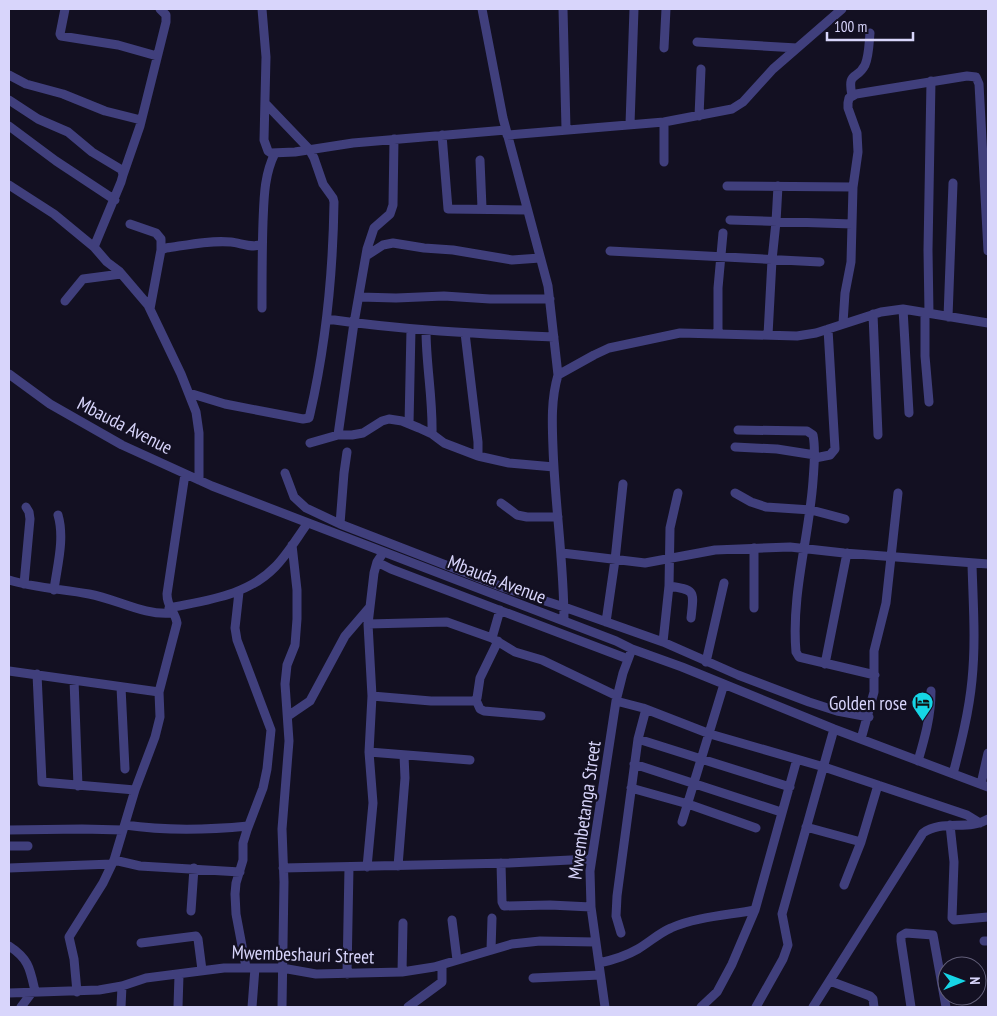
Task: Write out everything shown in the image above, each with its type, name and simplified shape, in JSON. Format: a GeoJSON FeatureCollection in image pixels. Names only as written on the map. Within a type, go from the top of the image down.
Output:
{"type":"FeatureCollection","features":[{"type":"Feature","properties":{"kind":"street"},"geometry":{"type":"LineString","coordinates":[[65,9],[61,36],[118,45],[156,56]]}},
{"type":"Feature","properties":{"kind":"street"},"geometry":{"type":"LineString","coordinates":[[94,247],[115,200],[141,120],[166,18],[165,13],[160,9]]}},
{"type":"Feature","properties":{"kind":"street"},"geometry":{"type":"LineString","coordinates":[[262,9],[266,57],[264,140],[268,151],[275,153],[353,142],[442,135],[506,132],[521,134],[664,122],[737,107],[762,79],[842,9]]}},
{"type":"Feature","properties":{"kind":"street"},"geometry":{"type":"LineString","coordinates":[[482,9],[506,132],[550,299],[558,375],[553,396],[552,414],[554,467],[562,553],[564,621]]}},
{"type":"Feature","properties":{"kind":"street"},"geometry":{"type":"LineString","coordinates":[[563,9],[566,129]]}},
{"type":"Feature","properties":{"kind":"street"},"geometry":{"type":"LineString","coordinates":[[630,124],[634,9]]}},
{"type":"Feature","properties":{"kind":"street"},"geometry":{"type":"LineString","coordinates":[[664,48],[666,9]]}},
{"type":"Feature","properties":{"kind":"street"},"geometry":{"type":"LineString","coordinates":[[852,96],[850,82],[852,77],[865,65],[870,33]]}},
{"type":"Feature","properties":{"kind":"street"},"geometry":{"type":"LineString","coordinates":[[697,42],[797,48]]}},
{"type":"Feature","properties":{"kind":"street"},"geometry":{"type":"LineString","coordinates":[[700,116],[701,69]]}},
{"type":"Feature","properties":{"kind":"street"},"geometry":{"type":"LineString","coordinates":[[9,75],[26,84],[63,94],[105,111],[141,120]]}},
{"type":"Feature","properties":{"kind":"street"},"geometry":{"type":"LineString","coordinates":[[844,323],[845,293],[851,262],[853,186],[858,142],[857,133],[848,108],[849,98],[856,94],[970,75],[976,77],[978,80],[988,251]]}},
{"type":"Feature","properties":{"kind":"street"},"geometry":{"type":"LineString","coordinates":[[928,402],[925,356],[931,81]]}},
{"type":"Feature","properties":{"kind":"street"},"geometry":{"type":"LineString","coordinates":[[9,100],[38,119],[68,132],[92,152],[122,170],[123,175]]}},
{"type":"Feature","properties":{"kind":"street"},"geometry":{"type":"LineString","coordinates":[[189,393],[225,404],[303,419],[309,418],[327,319],[332,262],[334,202],[323,184],[314,158],[308,149],[265,103]]}},
{"type":"Feature","properties":{"kind":"street"},"geometry":{"type":"LineString","coordinates":[[664,122],[664,162]]}},
{"type":"Feature","properties":{"kind":"street"},"geometry":{"type":"LineString","coordinates":[[9,126],[56,161],[115,200]]}},
{"type":"Feature","properties":{"kind":"street"},"geometry":{"type":"LineString","coordinates":[[511,151],[521,134]]}},
{"type":"Feature","properties":{"kind":"street"},"geometry":{"type":"LineString","coordinates":[[442,135],[448,209],[526,210]]}},
{"type":"Feature","properties":{"kind":"street"},"geometry":{"type":"LineString","coordinates":[[338,435],[358,297],[366,256],[374,228],[391,212],[395,168],[394,139]]}},
{"type":"Feature","properties":{"kind":"street"},"geometry":{"type":"LineString","coordinates":[[262,308],[262,244],[265,185],[267,170],[275,153]]}},
{"type":"Feature","properties":{"kind":"street"},"geometry":{"type":"LineString","coordinates":[[480,160],[482,208]]}},
{"type":"Feature","properties":{"kind":"street"},"geometry":{"type":"LineString","coordinates":[[948,317],[953,183]]}},
{"type":"Feature","properties":{"kind":"street"},"geometry":{"type":"LineString","coordinates":[[9,185],[54,214],[94,247],[121,274],[150,309],[196,412],[199,433],[199,480]]}},
{"type":"Feature","properties":{"kind":"street"},"geometry":{"type":"LineString","coordinates":[[727,186],[853,186]]}},
{"type":"Feature","properties":{"kind":"street"},"geometry":{"type":"LineString","coordinates":[[768,335],[778,186]]}},
{"type":"Feature","properties":{"kind":"street"},"geometry":{"type":"LineString","coordinates":[[730,220],[852,224]]}},
{"type":"Feature","properties":{"kind":"street"},"geometry":{"type":"LineString","coordinates":[[130,224],[159,236],[162,242],[150,309]]}},
{"type":"Feature","properties":{"kind":"street"},"geometry":{"type":"LineString","coordinates":[[718,333],[718,288],[723,233]]}},
{"type":"Feature","properties":{"kind":"street"},"geometry":{"type":"LineString","coordinates":[[161,250],[228,241],[257,246],[262,244]]}},
{"type":"Feature","properties":{"kind":"street"},"geometry":{"type":"LineString","coordinates":[[366,256],[383,245],[393,243],[420,248],[453,250],[512,260],[540,258]]}},
{"type":"Feature","properties":{"kind":"street"},"geometry":{"type":"LineString","coordinates":[[610,251],[820,262]]}},
{"type":"Feature","properties":{"kind":"street"},"geometry":{"type":"LineString","coordinates":[[65,301],[83,279],[121,274]]}},
{"type":"Feature","properties":{"kind":"street"},"geometry":{"type":"LineString","coordinates":[[358,297],[444,296],[490,299],[550,299]]}},
{"type":"Feature","properties":{"kind":"street"},"geometry":{"type":"LineString","coordinates":[[903,309],[909,413]]}},
{"type":"Feature","properties":{"kind":"street"},"geometry":{"type":"LineString","coordinates":[[558,375],[594,355],[625,344],[680,333],[797,336],[816,333],[873,314],[903,309],[988,323]]}},
{"type":"Feature","properties":{"kind":"street"},"geometry":{"type":"LineString","coordinates":[[873,314],[878,435]]}},
{"type":"Feature","properties":{"kind":"street"},"geometry":{"type":"LineString","coordinates":[[327,319],[411,329],[554,337]]}},
{"type":"Feature","properties":{"kind":"street"},"geometry":{"type":"LineString","coordinates":[[409,424],[411,329]]}},
{"type":"Feature","properties":{"kind":"street"},"geometry":{"type":"LineString","coordinates":[[735,447],[783,450],[815,456],[830,455],[835,448],[828,329]]}},
{"type":"Feature","properties":{"kind":"street"},"geometry":{"type":"LineString","coordinates":[[426,330],[426,357],[432,434]]}},
{"type":"Feature","properties":{"kind":"street"},"geometry":{"type":"LineString","coordinates":[[465,333],[478,456]]}},
{"type":"Feature","properties":{"kind":"street","name":"Mbauda Avenue"},"geometry":{"type":"LineString","coordinates":[[9,374],[50,404],[122,445],[199,480],[382,553],[616,641],[834,729],[985,785]]}},
{"type":"Feature","properties":{"kind":"street"},"geometry":{"type":"LineString","coordinates":[[310,443],[338,435],[363,433],[382,421],[389,419],[409,424],[432,434],[444,443],[478,456],[554,467]]}},
{"type":"Feature","properties":{"kind":"street"},"geometry":{"type":"LineString","coordinates":[[738,430],[810,431],[814,437],[815,456],[811,510],[796,594],[796,652],[799,657],[874,675]]}},
{"type":"Feature","properties":{"kind":"street"},"geometry":{"type":"LineString","coordinates":[[340,524],[347,452]]}},
{"type":"Feature","properties":{"kind":"street"},"geometry":{"type":"LineString","coordinates":[[285,473],[294,498],[306,508],[340,524],[505,588],[564,606],[663,642],[706,662],[809,702],[837,711],[869,717]]}},
{"type":"Feature","properties":{"kind":"street"},"geometry":{"type":"LineString","coordinates":[[77,992],[74,959],[69,937],[103,883],[113,862],[160,717],[158,692],[177,622],[171,610],[167,594],[185,474]]}},
{"type":"Feature","properties":{"kind":"street"},"geometry":{"type":"LineString","coordinates":[[606,622],[623,484]]}},
{"type":"Feature","properties":{"kind":"street"},"geometry":{"type":"LineString","coordinates":[[663,642],[669,586],[670,528],[678,493]]}},
{"type":"Feature","properties":{"kind":"street"},"geometry":{"type":"LineString","coordinates":[[735,493],[766,508],[811,510],[846,519]]}},
{"type":"Feature","properties":{"kind":"street"},"geometry":{"type":"LineString","coordinates":[[861,739],[869,717],[874,692],[874,651],[885,614],[898,493]]}},
{"type":"Feature","properties":{"kind":"street"},"geometry":{"type":"LineString","coordinates":[[501,503],[517,515],[527,517],[558,517]]}},
{"type":"Feature","properties":{"kind":"street"},"geometry":{"type":"LineString","coordinates":[[24,584],[30,519],[26,507]]}},
{"type":"Feature","properties":{"kind":"street"},"geometry":{"type":"LineString","coordinates":[[54,590],[61,540],[61,526],[58,515]]}},
{"type":"Feature","properties":{"kind":"street"},"geometry":{"type":"LineString","coordinates":[[9,580],[54,590],[89,594],[155,613],[239,592],[254,584],[275,567],[308,524]]}},
{"type":"Feature","properties":{"kind":"street"},"geometry":{"type":"LineString","coordinates":[[282,1007],[282,829],[289,741],[286,684],[287,665],[295,646],[297,619],[297,590],[292,545]]}},
{"type":"Feature","properties":{"kind":"street"},"geometry":{"type":"LineString","coordinates":[[562,553],[637,563],[715,550],[774,546],[988,564]]}},
{"type":"Feature","properties":{"kind":"street"},"geometry":{"type":"LineString","coordinates":[[754,548],[754,608]]}},
{"type":"Feature","properties":{"kind":"street"},"geometry":{"type":"LineString","coordinates":[[367,867],[373,803],[369,752],[372,696],[368,624],[374,573],[382,553]]}},
{"type":"Feature","properties":{"kind":"street"},"geometry":{"type":"LineString","coordinates":[[825,664],[847,553]]}},
{"type":"Feature","properties":{"kind":"street"},"geometry":{"type":"LineString","coordinates":[[377,562],[628,659]]}},
{"type":"Feature","properties":{"kind":"street"},"geometry":{"type":"LineString","coordinates":[[953,774],[963,735],[972,677],[974,619],[972,564]]}},
{"type":"Feature","properties":{"kind":"street"},"geometry":{"type":"LineString","coordinates":[[706,662],[724,584]]}},
{"type":"Feature","properties":{"kind":"street"},"geometry":{"type":"LineString","coordinates":[[669,586],[688,589],[692,593],[691,618]]}},
{"type":"Feature","properties":{"kind":"street"},"geometry":{"type":"LineString","coordinates":[[239,592],[235,628],[237,640],[271,730],[263,788],[243,843],[243,860],[236,883],[235,894],[236,914],[250,967],[252,1007]]}},
{"type":"Feature","properties":{"kind":"street"},"geometry":{"type":"LineString","coordinates":[[288,716],[310,701],[345,636],[369,608]]}},
{"type":"Feature","properties":{"kind":"street"},"geometry":{"type":"LineString","coordinates":[[500,610],[495,639],[480,678],[476,700],[480,709],[484,711],[541,716]]}},
{"type":"Feature","properties":{"kind":"street"},"geometry":{"type":"LineString","coordinates":[[368,624],[447,622],[495,639],[515,652],[542,660],[617,699],[710,734],[824,767],[984,821]]}},
{"type":"Feature","properties":{"kind":"street","name":"Mwembetanga Street"},"geometry":{"type":"LineString","coordinates":[[605,1007],[589,889],[591,859],[617,699],[632,649]]}},
{"type":"Feature","properties":{"kind":"street"},"geometry":{"type":"LineString","coordinates":[[9,671],[158,692]]}},
{"type":"Feature","properties":{"kind":"street"},"geometry":{"type":"LineString","coordinates":[[36,674],[41,781],[43,783],[135,790]]}},
{"type":"Feature","properties":{"kind":"street"},"geometry":{"type":"LineString","coordinates":[[74,680],[78,786]]}},
{"type":"Feature","properties":{"kind":"street"},"geometry":{"type":"LineString","coordinates":[[682,822],[724,684]]}},
{"type":"Feature","properties":{"kind":"street"},"geometry":{"type":"LineString","coordinates":[[121,687],[125,769]]}},
{"type":"Feature","properties":{"kind":"street"},"geometry":{"type":"LineString","coordinates":[[918,761],[927,732],[931,708],[931,692]]}},
{"type":"Feature","properties":{"kind":"street"},"geometry":{"type":"LineString","coordinates":[[372,696],[431,701],[469,702],[476,700]]}},
{"type":"Feature","properties":{"kind":"street"},"geometry":{"type":"LineString","coordinates":[[620,933],[616,916],[617,896],[634,764],[646,709]]}},
{"type":"Feature","properties":{"kind":"street"},"geometry":{"type":"LineString","coordinates":[[756,1007],[783,959],[788,945],[782,914],[834,729]]}},
{"type":"Feature","properties":{"kind":"street"},"geometry":{"type":"LineString","coordinates":[[638,739],[790,787]]}},
{"type":"Feature","properties":{"kind":"street"},"geometry":{"type":"LineString","coordinates":[[369,752],[470,760]]}},
{"type":"Feature","properties":{"kind":"street"},"geometry":{"type":"LineString","coordinates":[[985,785],[988,753]]}},
{"type":"Feature","properties":{"kind":"street"},"geometry":{"type":"LineString","coordinates":[[398,866],[405,778],[404,755]]}},
{"type":"Feature","properties":{"kind":"street"},"geometry":{"type":"LineString","coordinates":[[701,1007],[716,992],[732,964],[755,910],[797,759]]}},
{"type":"Feature","properties":{"kind":"street"},"geometry":{"type":"LineString","coordinates":[[634,764],[781,812]]}},
{"type":"Feature","properties":{"kind":"street"},"geometry":{"type":"LineString","coordinates":[[844,885],[862,842],[878,785]]}},
{"type":"Feature","properties":{"kind":"street"},"geometry":{"type":"LineString","coordinates":[[631,788],[688,804],[756,828]]}},
{"type":"Feature","properties":{"kind":"street"},"geometry":{"type":"LineString","coordinates":[[814,1007],[919,838],[927,830],[984,821]]}},
{"type":"Feature","properties":{"kind":"street"},"geometry":{"type":"LineString","coordinates":[[950,825],[954,862],[952,918],[954,920],[988,917]]}},
{"type":"Feature","properties":{"kind":"street"},"geometry":{"type":"LineString","coordinates":[[9,830],[124,828],[183,830],[248,826]]}},
{"type":"Feature","properties":{"kind":"street"},"geometry":{"type":"LineString","coordinates":[[806,827],[862,842]]}},
{"type":"Feature","properties":{"kind":"street"},"geometry":{"type":"LineString","coordinates":[[9,846],[28,846]]}},
{"type":"Feature","properties":{"kind":"street"},"geometry":{"type":"LineString","coordinates":[[283,868],[591,859]]}},
{"type":"Feature","properties":{"kind":"street"},"geometry":{"type":"LineString","coordinates":[[9,868],[113,862],[140,866],[240,872]]}},
{"type":"Feature","properties":{"kind":"street"},"geometry":{"type":"LineString","coordinates":[[501,863],[502,902],[504,906],[550,905],[591,907]]}},
{"type":"Feature","properties":{"kind":"street"},"geometry":{"type":"LineString","coordinates":[[347,974],[349,867]]}},
{"type":"Feature","properties":{"kind":"street"},"geometry":{"type":"LineString","coordinates":[[191,911],[194,868]]}},
{"type":"Feature","properties":{"kind":"street"},"geometry":{"type":"LineString","coordinates":[[599,963],[619,959],[673,927],[755,910]]}},
{"type":"Feature","properties":{"kind":"street"},"geometry":{"type":"LineString","coordinates":[[491,950],[492,918]]}},
{"type":"Feature","properties":{"kind":"street"},"geometry":{"type":"LineString","coordinates":[[452,920],[457,960]]}},
{"type":"Feature","properties":{"kind":"street"},"geometry":{"type":"LineString","coordinates":[[402,972],[403,923]]}},
{"type":"Feature","properties":{"kind":"street"},"geometry":{"type":"LineString","coordinates":[[910,1007],[901,941],[901,936],[906,933],[933,935],[946,1007]]}},
{"type":"Feature","properties":{"kind":"street"},"geometry":{"type":"LineString","coordinates":[[141,943],[196,936],[202,970]]}},
{"type":"Feature","properties":{"kind":"street","name":"Mwembeshauri Street"},"geometry":{"type":"LineString","coordinates":[[9,993],[99,990],[122,986],[146,978],[202,970],[250,967],[282,968],[316,974],[402,972],[442,965],[521,943],[596,942]]}},
{"type":"Feature","properties":{"kind":"street"},"geometry":{"type":"LineString","coordinates":[[9,946],[26,961],[34,991],[21,1007]]}},
{"type":"Feature","properties":{"kind":"street"},"geometry":{"type":"LineString","coordinates":[[408,1007],[442,982],[442,965]]}},
{"type":"Feature","properties":{"kind":"street"},"geometry":{"type":"LineString","coordinates":[[178,1007],[179,974]]}},
{"type":"Feature","properties":{"kind":"street"},"geometry":{"type":"LineString","coordinates":[[532,978],[600,975]]}},
{"type":"Feature","properties":{"kind":"street"},"geometry":{"type":"LineString","coordinates":[[830,981],[870,996],[873,999],[874,1007]]}},
{"type":"Feature","properties":{"kind":"street"},"geometry":{"type":"LineString","coordinates":[[121,1007],[122,986]]}},
{"type":"Feature","properties":{"kind":"place","name":"Golden rose"},"geometry":{"type":"Point","coordinates":[923,722]}}]}
